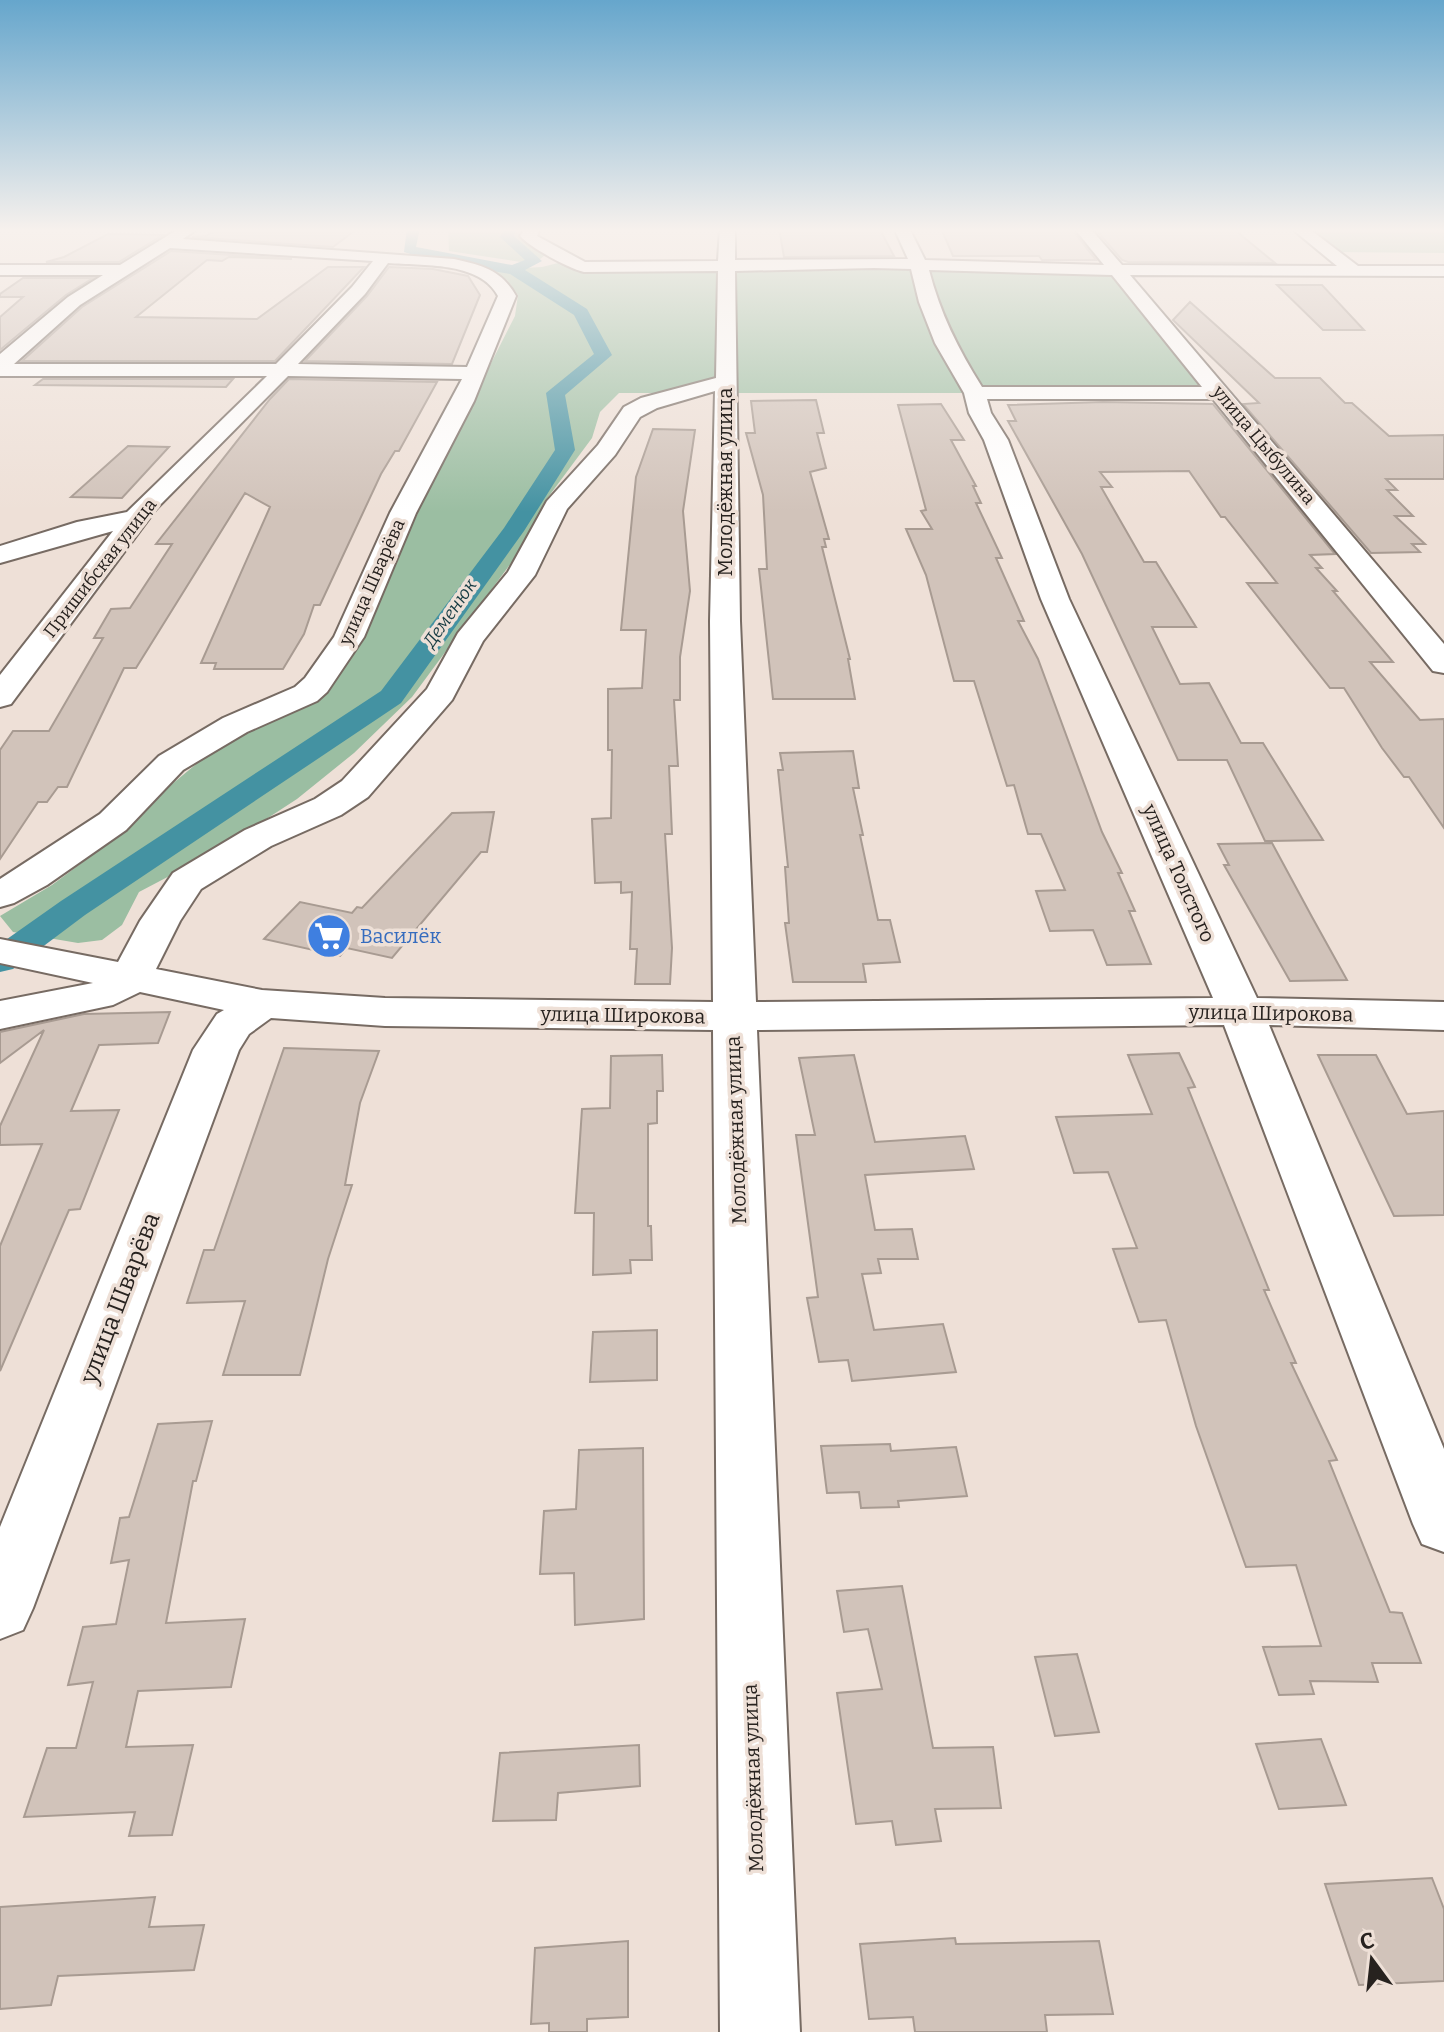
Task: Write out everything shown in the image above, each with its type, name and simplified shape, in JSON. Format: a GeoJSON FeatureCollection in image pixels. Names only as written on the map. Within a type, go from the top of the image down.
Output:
{"type":"FeatureCollection","features":[{"type":"Feature","properties":{"kind":"street"},"geometry":{"type":"LineString","coordinates":[[0,368],[45,323]]}},
{"type":"Feature","properties":{"kind":"street","name":"Пришибская улица"},"geometry":{"type":"LineString","coordinates":[[0,697],[137,518],[194,457],[273,382],[287,360],[326,323]]}},
{"type":"Feature","properties":{"kind":"street","name":"улица Шварёва"},"geometry":{"type":"LineString","coordinates":[[0,895],[33,877],[113,822],[181,757],[235,725],[306,694],[316,685],[349,637],[403,513],[463,401],[472,373],[496,323]]}},
{"type":"Feature","properties":{"kind":"street","name":"Молодёжная улица"},"geometry":{"type":"LineString","coordinates":[[726,323],[725,621],[760,2032]]}},
{"type":"Feature","properties":{"kind":"street","name":"улица Толстого"},"geometry":{"type":"LineString","coordinates":[[937,323],[975,393],[980,413],[996,440],[1055,599],[1241,1011],[1444,1524]]}},
{"type":"Feature","properties":{"kind":"street","name":"улица Цыбулина"},"geometry":{"type":"LineString","coordinates":[[1161,323],[1444,664]]}},
{"type":"Feature","properties":{"kind":"street"},"geometry":{"type":"LineString","coordinates":[[0,368],[472,373]]}},
{"type":"Feature","properties":{"kind":"street"},"geometry":{"type":"LineString","coordinates":[[16,1011],[98,996],[119,988],[131,977],[160,921],[187,881],[258,838],[328,807],[355,789],[441,693],[469,639],[521,575],[556,506],[607,450],[632,412],[649,403],[725,382]]}},
{"type":"Feature","properties":{"kind":"street"},"geometry":{"type":"LineString","coordinates":[[975,393],[1222,393]]}},
{"type":"Feature","properties":{"kind":"street"},"geometry":{"type":"LineString","coordinates":[[0,555],[86,528],[137,518]]}},
{"type":"Feature","properties":{"kind":"street","name":"улица Широкова"},"geometry":{"type":"LineString","coordinates":[[0,951],[262,1004],[385,1012],[733,1016],[1241,1011],[1444,1016]]}},
{"type":"Feature","properties":{"kind":"street"},"geometry":{"type":"LineString","coordinates":[[16,1011],[51,993],[61,971],[55,961]]}},
{"type":"Feature","properties":{"kind":"street","name":"улица Шварёва"},"geometry":{"type":"LineString","coordinates":[[0,1608],[216,1050],[233,1024],[262,1004]]}},
{"type":"Feature","properties":{"kind":"green space"},"geometry":{"type":"Polygon","coordinates":[[[512,323],[1161,323],[1222,393],[619,393],[600,412],[592,438],[546,500],[526,543],[412,697],[354,753],[297,799],[217,851],[139,892],[122,925],[102,940],[78,943],[13,932],[0,916],[52,885],[134,824],[171,785],[230,736],[300,709],[328,689],[373,610],[448,448],[512,323]]]}},
{"type":"Feature","properties":{"kind":"building"},"geometry":{"type":"Polygon","coordinates":[[[0,323],[33,323],[0,350],[0,323]]]}},
{"type":"Feature","properties":{"kind":"building"},"geometry":{"type":"Polygon","coordinates":[[[64,323],[311,323],[275,361],[22,361],[64,323]]]}},
{"type":"Feature","properties":{"kind":"building"},"geometry":{"type":"Polygon","coordinates":[[[341,323],[469,323],[452,364],[305,361],[341,323]]]}},
{"type":"Feature","properties":{"kind":"building"},"geometry":{"type":"Polygon","coordinates":[[[1176,323],[1213,323],[1275,378],[1320,378],[1345,403],[1352,403],[1389,436],[1444,435],[1444,479],[1386,479],[1397,490],[1387,490],[1413,516],[1395,516],[1425,544],[1412,544],[1420,552],[1371,553],[1243,404],[1259,403],[1176,323]]]}},
{"type":"Feature","properties":{"kind":"building"},"geometry":{"type":"Polygon","coordinates":[[[1316,323],[1357,323],[1364,330],[1323,330],[1316,323]]]}},
{"type":"Feature","properties":{"kind":"building"},"geometry":{"type":"Polygon","coordinates":[[[43,379],[233,379],[226,387],[35,385],[43,379]]]}},
{"type":"Feature","properties":{"kind":"building"},"geometry":{"type":"Polygon","coordinates":[[[289,379],[437,382],[399,451],[395,451],[381,474],[320,605],[314,605],[304,634],[283,669],[214,669],[216,663],[201,663],[270,507],[245,493],[136,668],[124,668],[67,787],[58,787],[47,802],[38,802],[0,859],[0,750],[13,731],[49,731],[103,638],[94,638],[111,609],[130,608],[172,544],[156,544],[289,379]]]}},
{"type":"Feature","properties":{"kind":"building"},"geometry":{"type":"Polygon","coordinates":[[[816,400],[824,433],[817,433],[826,468],[810,472],[829,539],[824,539],[826,547],[822,547],[850,659],[855,699],[773,699],[759,569],[767,569],[763,495],[746,433],[755,433],[751,401],[816,400]]]}},
{"type":"Feature","properties":{"kind":"building"},"geometry":{"type":"Polygon","coordinates":[[[1103,402],[1213,404],[1335,554],[1310,555],[1322,568],[1316,568],[1337,591],[1333,591],[1393,662],[1370,662],[1420,720],[1444,719],[1444,828],[1409,777],[1404,777],[1382,748],[1344,688],[1330,688],[1247,583],[1277,583],[1225,517],[1221,517],[1189,471],[1100,472],[1112,487],[1101,487],[1144,562],[1156,562],[1196,627],[1152,627],[1180,684],[1209,683],[1241,743],[1263,743],[1323,840],[1265,841],[1227,760],[1178,760],[1082,554],[1008,421],[1016,421],[1008,405],[1103,402]]]}},
{"type":"Feature","properties":{"kind":"building"},"geometry":{"type":"Polygon","coordinates":[[[941,404],[964,440],[951,440],[976,486],[973,486],[981,503],[976,503],[1002,558],[996,558],[1024,621],[1018,621],[1038,659],[1102,832],[1122,873],[1118,873],[1135,911],[1129,911],[1151,964],[1107,965],[1093,930],[1050,931],[1036,891],[1065,890],[1041,834],[1028,834],[1014,785],[1007,786],[974,681],[954,681],[926,575],[906,529],[932,529],[921,511],[926,510],[898,405],[941,404]]]}},
{"type":"Feature","properties":{"kind":"building"},"geometry":{"type":"Polygon","coordinates":[[[653,429],[695,430],[683,511],[690,591],[680,657],[680,700],[674,700],[678,766],[669,766],[672,834],[665,834],[672,948],[670,984],[635,984],[637,949],[630,949],[632,892],[621,893],[621,882],[595,883],[592,819],[611,818],[612,750],[608,750],[608,689],[642,688],[646,630],[621,630],[636,477],[653,429]]]}},
{"type":"Feature","properties":{"kind":"building"},"geometry":{"type":"Polygon","coordinates":[[[128,446],[169,447],[122,498],[71,497],[128,446]]]}},
{"type":"Feature","properties":{"kind":"building"},"geometry":{"type":"Polygon","coordinates":[[[853,751],[859,788],[853,788],[878,920],[890,920],[900,962],[863,964],[866,982],[793,982],[785,923],[789,923],[785,867],[788,867],[778,770],[783,770],[780,753],[853,751]]]}},
{"type":"Feature","properties":{"kind":"building"},"geometry":{"type":"Polygon","coordinates":[[[494,812],[487,852],[481,852],[392,958],[347,948],[340,956],[264,939],[300,902],[352,913],[357,907],[362,908],[452,813],[494,812]]]}},
{"type":"Feature","properties":{"kind":"building"},"geometry":{"type":"Polygon","coordinates":[[[1272,843],[1347,980],[1290,981],[1224,865],[1229,865],[1218,844],[1272,843]]]}},
{"type":"Feature","properties":{"kind":"building"},"geometry":{"type":"Polygon","coordinates":[[[170,1012],[158,1043],[99,1045],[71,1111],[119,1110],[80,1209],[69,1210],[0,1371],[0,1246],[42,1144],[0,1145],[0,1126],[44,1030],[0,1063],[0,1032],[84,1014],[170,1012]]]}},
{"type":"Feature","properties":{"kind":"building"},"geometry":{"type":"Polygon","coordinates":[[[284,1048],[379,1051],[360,1103],[345,1185],[352,1185],[328,1259],[300,1375],[223,1375],[245,1301],[187,1303],[204,1250],[214,1250],[284,1048]]]}},
{"type":"Feature","properties":{"kind":"building"},"geometry":{"type":"Polygon","coordinates":[[[1179,1053],[1195,1087],[1188,1088],[1269,1290],[1264,1290],[1296,1363],[1291,1363],[1337,1460],[1329,1461],[1390,1612],[1402,1613],[1421,1663],[1372,1663],[1378,1682],[1310,1681],[1314,1694],[1279,1695],[1263,1647],[1321,1646],[1296,1565],[1246,1567],[1196,1426],[1166,1320],[1139,1322],[1113,1249],[1137,1248],[1108,1172],[1074,1173],[1056,1117],[1152,1114],[1128,1055],[1179,1053]]]}},
{"type":"Feature","properties":{"kind":"building"},"geometry":{"type":"Polygon","coordinates":[[[662,1055],[663,1091],[657,1091],[657,1123],[648,1124],[648,1226],[651,1226],[652,1260],[630,1260],[631,1273],[593,1275],[594,1213],[575,1213],[582,1109],[610,1108],[611,1056],[662,1055]]]}},
{"type":"Feature","properties":{"kind":"building"},"geometry":{"type":"Polygon","coordinates":[[[854,1055],[875,1142],[965,1136],[974,1169],[865,1175],[875,1230],[912,1229],[918,1259],[878,1259],[881,1273],[862,1274],[874,1330],[943,1324],[956,1372],[852,1381],[848,1360],[819,1362],[807,1298],[818,1297],[796,1135],[815,1135],[799,1058],[854,1055]]]}},
{"type":"Feature","properties":{"kind":"building"},"geometry":{"type":"Polygon","coordinates":[[[1318,1055],[1376,1055],[1407,1114],[1444,1111],[1444,1215],[1394,1216],[1318,1055]]]}},
{"type":"Feature","properties":{"kind":"building"},"geometry":{"type":"Polygon","coordinates":[[[657,1330],[657,1380],[590,1382],[593,1332],[657,1330]]]}},
{"type":"Feature","properties":{"kind":"building"},"geometry":{"type":"Polygon","coordinates":[[[212,1421],[196,1481],[193,1481],[166,1623],[245,1619],[231,1687],[138,1691],[126,1747],[193,1745],[172,1835],[129,1836],[135,1812],[24,1817],[47,1748],[76,1748],[93,1682],[68,1685],[83,1627],[116,1624],[129,1560],[111,1563],[120,1518],[129,1517],[158,1424],[212,1421]]]}},
{"type":"Feature","properties":{"kind":"building"},"geometry":{"type":"Polygon","coordinates":[[[890,1444],[891,1451],[956,1447],[967,1496],[898,1501],[899,1507],[861,1508],[859,1492],[827,1493],[821,1446],[890,1444]]]}},
{"type":"Feature","properties":{"kind":"building"},"geometry":{"type":"Polygon","coordinates":[[[643,1448],[644,1619],[575,1625],[574,1573],[540,1574],[544,1511],[576,1509],[579,1450],[643,1448]]]}},
{"type":"Feature","properties":{"kind":"building"},"geometry":{"type":"Polygon","coordinates":[[[902,1586],[933,1748],[993,1747],[1001,1808],[935,1809],[941,1841],[896,1845],[892,1821],[856,1824],[837,1693],[882,1689],[868,1629],[844,1632],[837,1591],[902,1586]]]}},
{"type":"Feature","properties":{"kind":"building"},"geometry":{"type":"Polygon","coordinates":[[[1077,1654],[1099,1732],[1055,1736],[1035,1657],[1077,1654]]]}},
{"type":"Feature","properties":{"kind":"building"},"geometry":{"type":"Polygon","coordinates":[[[1321,1739],[1346,1805],[1279,1809],[1256,1744],[1321,1739]]]}},
{"type":"Feature","properties":{"kind":"building"},"geometry":{"type":"Polygon","coordinates":[[[639,1745],[640,1786],[558,1793],[556,1820],[493,1821],[500,1753],[639,1745]]]}},
{"type":"Feature","properties":{"kind":"building"},"geometry":{"type":"Polygon","coordinates":[[[1432,1878],[1444,1909],[1444,1981],[1359,1985],[1325,1884],[1432,1878]]]}},
{"type":"Feature","properties":{"kind":"building"},"geometry":{"type":"Polygon","coordinates":[[[155,1897],[149,1927],[204,1925],[194,1970],[58,1976],[51,2005],[0,2009],[0,1907],[155,1897]]]}},
{"type":"Feature","properties":{"kind":"building"},"geometry":{"type":"Polygon","coordinates":[[[955,1938],[956,1944],[1099,1941],[1113,2014],[1045,2015],[1047,2032],[915,2032],[913,2017],[869,2019],[860,1944],[955,1938]]]}},
{"type":"Feature","properties":{"kind":"building"},"geometry":{"type":"Polygon","coordinates":[[[628,1941],[628,2017],[587,2019],[587,2032],[549,2032],[549,2023],[531,2024],[535,1948],[628,1941]]]}},
{"type":"Feature","properties":{"kind":"waterway","name":"Деменюк"},"geometry":{"type":"LineString","coordinates":[[0,961],[73,908],[391,697],[513,531],[565,450],[555,393],[603,355],[587,323]]}},
{"type":"Feature","properties":{"kind":"place","name":"Василёк"},"geometry":{"type":"Point","coordinates":[329,936]}}]}
